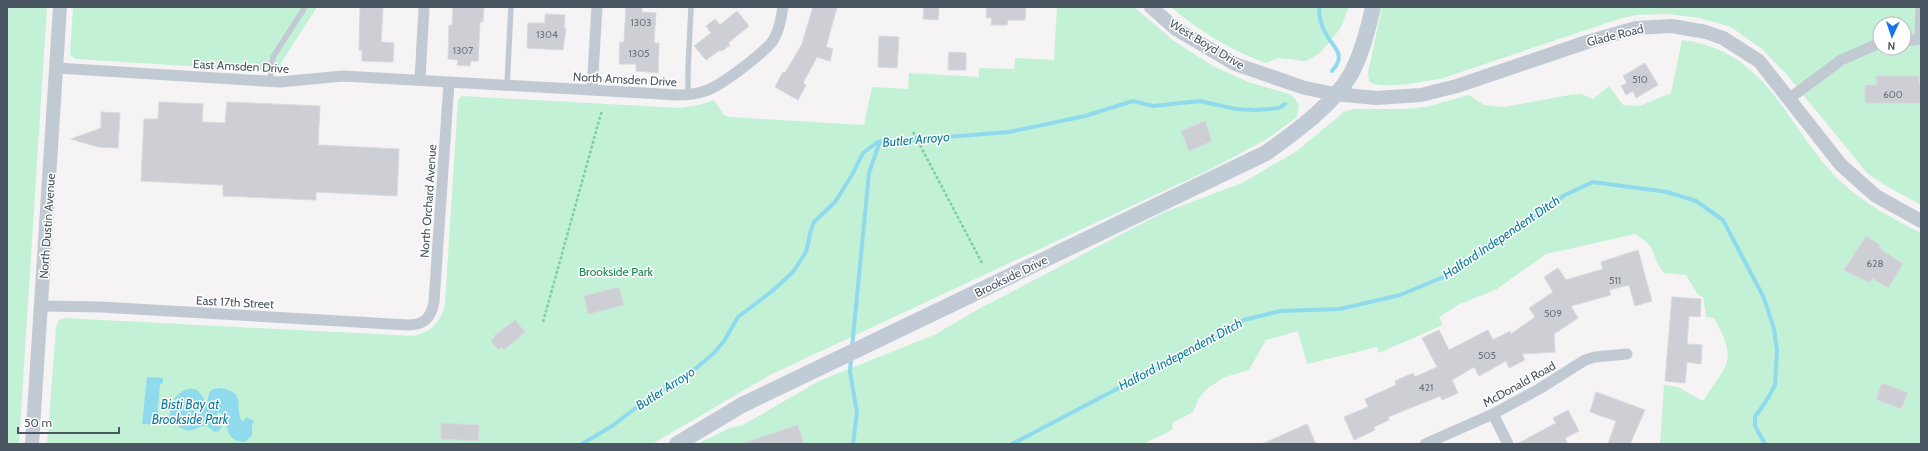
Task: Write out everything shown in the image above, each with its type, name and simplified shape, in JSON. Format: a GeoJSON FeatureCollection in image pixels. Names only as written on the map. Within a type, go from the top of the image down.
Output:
{"type":"FeatureCollection","features":[{"type":"Feature","properties":{"kind":"main road","name":"Brookside Drive"},"geometry":{"type":"LineString","coordinates":[[677,444],[742,405],[1266,153],[1308,121],[1335,94],[1350,75],[1361,52],[1368,32],[1373,7]]}},
{"type":"Feature","properties":{"kind":"street","name":"North Dustin Avenue"},"geometry":{"type":"LineString","coordinates":[[32,444],[60,7]]}},
{"type":"Feature","properties":{"kind":"street"},"geometry":{"type":"LineString","coordinates":[[420,80],[424,7]]}},
{"type":"Feature","properties":{"kind":"street"},"geometry":{"type":"LineString","coordinates":[[592,90],[597,7]]}},
{"type":"Feature","properties":{"kind":"street","name":"North Amsden Drive"},"geometry":{"type":"LineString","coordinates":[[449,82],[678,96],[706,91],[719,84],[763,51],[778,31],[783,7]]}},
{"type":"Feature","properties":{"kind":"street","name":"West Boyd Drive"},"geometry":{"type":"LineString","coordinates":[[1151,7],[1176,29],[1234,64],[1305,88],[1335,94]]}},
{"type":"Feature","properties":{"kind":"street"},"geometry":{"type":"LineString","coordinates":[[1920,39],[1921,10]]}},
{"type":"Feature","properties":{"kind":"street","name":"Glade Road"},"geometry":{"type":"LineString","coordinates":[[1335,94],[1376,98],[1421,95],[1457,86],[1616,33],[1636,28],[1672,26],[1706,32],[1723,38],[1760,61],[1841,165],[1876,196],[1921,221]]}},
{"type":"Feature","properties":{"kind":"street"},"geometry":{"type":"LineString","coordinates":[[1790,98],[1841,60],[1872,46]]}},
{"type":"Feature","properties":{"kind":"street","name":"East Amsden Drive"},"geometry":{"type":"LineString","coordinates":[[56,68],[270,81],[294,81],[343,76],[449,82]]}},
{"type":"Feature","properties":{"kind":"street","name":"North Orchard Avenue"},"geometry":{"type":"LineString","coordinates":[[426,320],[431,314],[434,302],[449,82]]}},
{"type":"Feature","properties":{"kind":"street","name":"East 17th Street"},"geometry":{"type":"LineString","coordinates":[[42,306],[116,308],[408,325],[421,323],[426,320]]}},
{"type":"Feature","properties":{"kind":"street","name":"McDonald Road"},"geometry":{"type":"LineString","coordinates":[[1425,444],[1493,414],[1539,389],[1585,360],[1595,357],[1627,354]]}},
{"type":"Feature","properties":{"kind":"street"},"geometry":{"type":"LineString","coordinates":[[1493,414],[1508,444]]}},
{"type":"Feature","properties":{"kind":"lane"},"geometry":{"type":"LineString","coordinates":[[270,81],[273,57],[305,7]]}},
{"type":"Feature","properties":{"kind":"lane"},"geometry":{"type":"LineString","coordinates":[[507,85],[511,7]]}},
{"type":"Feature","properties":{"kind":"lane"},"geometry":{"type":"LineString","coordinates":[[688,94],[687,77],[691,7]]}},
{"type":"Feature","properties":{"kind":"path"},"geometry":{"type":"LineString","coordinates":[[543,322],[602,110]]}},
{"type":"Feature","properties":{"kind":"path"},"geometry":{"type":"LineString","coordinates":[[913,132],[982,263]]}},
{"type":"Feature","properties":{"kind":"green space"},"geometry":{"type":"Polygon","coordinates":[[[7,7],[47,7],[19,444],[7,444],[7,7]]]}},
{"type":"Feature","properties":{"kind":"green space"},"geometry":{"type":"Polygon","coordinates":[[[73,7],[317,7],[281,63],[283,72],[75,59],[70,54],[73,7]]]}},
{"type":"Feature","properties":{"kind":"green space","name":"Brookside Park"},"geometry":{"type":"Polygon","coordinates":[[[1057,7],[1134,7],[1174,41],[1213,66],[1248,82],[1292,95],[1299,105],[1297,117],[1267,139],[1213,168],[770,375],[652,444],[47,444],[56,328],[59,320],[64,318],[413,336],[425,332],[435,325],[444,310],[445,303],[458,100],[462,96],[680,108],[699,105],[714,100],[724,115],[730,117],[864,125],[872,87],[908,89],[909,73],[979,77],[979,68],[1014,69],[1015,58],[1054,60],[1057,7]]]}},
{"type":"Feature","properties":{"kind":"green space"},"geometry":{"type":"Polygon","coordinates":[[[1349,7],[1340,29],[1320,53],[1306,61],[1278,58],[1266,63],[1216,40],[1172,8],[1349,7]]]}},
{"type":"Feature","properties":{"kind":"green space"},"geometry":{"type":"Polygon","coordinates":[[[1382,7],[1921,7],[1921,205],[1883,184],[1867,173],[1788,76],[1762,49],[1731,27],[1700,18],[1667,14],[1636,15],[1622,18],[1440,79],[1392,85],[1374,84],[1369,81],[1368,73],[1382,7]]]}},
{"type":"Feature","properties":{"kind":"green space"},"geometry":{"type":"Polygon","coordinates":[[[1682,40],[1712,47],[1736,59],[1756,75],[1774,95],[1821,160],[1840,181],[1869,204],[1921,233],[1921,444],[1660,444],[1664,385],[1678,387],[1703,401],[1724,369],[1728,353],[1726,344],[1714,318],[1706,317],[1703,297],[1698,295],[1686,275],[1664,273],[1651,247],[1635,234],[1546,254],[1497,289],[1458,305],[1439,317],[1443,325],[1379,353],[1377,347],[1307,364],[1298,331],[1266,340],[1249,370],[1225,377],[1208,388],[1199,398],[1193,412],[1172,423],[1173,429],[1144,444],[697,444],[730,428],[743,425],[819,381],[936,334],[975,311],[1165,212],[1242,183],[1297,151],[1344,112],[1353,109],[1405,109],[1426,107],[1469,95],[1484,105],[1504,107],[1581,94],[1593,99],[1609,86],[1623,105],[1640,106],[1671,93],[1682,40]]]}},
{"type":"Feature","properties":{"kind":"water"},"geometry":{"type":"Polygon","coordinates":[[[147,377],[163,378],[163,383],[160,384],[157,419],[160,419],[159,425],[142,424],[147,377]]]}},
{"type":"Feature","properties":{"kind":"water","name":"Bisti Bay at Brookside Park"},"geometry":{"type":"Polygon","coordinates":[[[221,388],[229,390],[237,396],[241,420],[244,421],[246,417],[254,421],[252,425],[252,435],[245,442],[235,440],[231,437],[223,415],[218,412],[217,419],[221,421],[222,426],[219,431],[215,432],[206,426],[185,430],[173,422],[170,414],[171,407],[179,394],[185,390],[192,389],[198,391],[207,403],[209,393],[213,389],[221,388]]]}},
{"type":"Feature","properties":{"kind":"building"},"geometry":{"type":"Polygon","coordinates":[[[360,7],[383,7],[381,42],[394,43],[393,62],[362,61],[362,50],[359,50],[360,7]]]}},
{"type":"Feature","properties":{"kind":"building"},"geometry":{"type":"Polygon","coordinates":[[[453,7],[484,7],[483,22],[480,22],[478,61],[471,61],[470,66],[457,65],[458,60],[448,59],[449,25],[452,26],[453,7]]]}},
{"type":"Feature","properties":{"kind":"building"},"geometry":{"type":"Polygon","coordinates":[[[626,7],[642,7],[642,12],[656,13],[654,43],[659,43],[658,73],[636,71],[636,64],[619,64],[620,42],[624,42],[626,7]]]}},
{"type":"Feature","properties":{"kind":"building"},"geometry":{"type":"Polygon","coordinates":[[[813,7],[837,7],[826,47],[833,49],[830,61],[817,57],[803,83],[806,85],[798,100],[775,87],[783,72],[785,73],[802,44],[813,7]]]}},
{"type":"Feature","properties":{"kind":"building"},"geometry":{"type":"Polygon","coordinates":[[[924,7],[939,7],[938,20],[923,19],[924,7]]]}},
{"type":"Feature","properties":{"kind":"building"},"geometry":{"type":"Polygon","coordinates":[[[987,7],[1026,7],[1025,20],[1008,20],[1007,25],[991,25],[992,18],[986,18],[987,7]]]}},
{"type":"Feature","properties":{"kind":"building"},"geometry":{"type":"Polygon","coordinates":[[[737,11],[749,26],[728,43],[730,45],[706,60],[694,46],[711,33],[706,26],[715,19],[720,25],[737,11]]]}},
{"type":"Feature","properties":{"kind":"building"},"geometry":{"type":"Polygon","coordinates":[[[545,14],[565,15],[564,28],[566,28],[563,50],[527,48],[528,23],[545,23],[545,14]]]}},
{"type":"Feature","properties":{"kind":"building"},"geometry":{"type":"Polygon","coordinates":[[[879,36],[899,37],[897,68],[878,67],[879,36]]]}},
{"type":"Feature","properties":{"kind":"building"},"geometry":{"type":"Polygon","coordinates":[[[949,52],[966,53],[966,70],[948,70],[949,52]]]}},
{"type":"Feature","properties":{"kind":"building"},"geometry":{"type":"Polygon","coordinates":[[[1645,63],[1658,85],[1636,98],[1633,91],[1626,95],[1621,86],[1627,83],[1623,76],[1645,63]]]}},
{"type":"Feature","properties":{"kind":"building"},"geometry":{"type":"Polygon","coordinates":[[[1876,76],[1919,76],[1919,84],[1921,84],[1921,103],[1865,103],[1865,85],[1877,85],[1876,76]]]}},
{"type":"Feature","properties":{"kind":"building"},"geometry":{"type":"Polygon","coordinates":[[[159,102],[203,104],[202,122],[225,123],[227,102],[320,106],[318,145],[399,149],[397,196],[316,192],[316,200],[223,196],[223,185],[141,181],[144,119],[158,119],[159,102]]]}},
{"type":"Feature","properties":{"kind":"building"},"geometry":{"type":"Polygon","coordinates":[[[101,112],[120,113],[118,148],[98,147],[71,139],[101,128],[101,112]]]}},
{"type":"Feature","properties":{"kind":"building"},"geometry":{"type":"Polygon","coordinates":[[[1205,121],[1212,141],[1189,151],[1181,131],[1205,121]]]}},
{"type":"Feature","properties":{"kind":"building"},"geometry":{"type":"Polygon","coordinates":[[[1866,236],[1880,245],[1879,248],[1903,264],[1888,288],[1872,278],[1870,283],[1844,270],[1866,236]]]}},
{"type":"Feature","properties":{"kind":"building"},"geometry":{"type":"Polygon","coordinates":[[[1638,250],[1652,301],[1635,306],[1629,285],[1609,290],[1611,295],[1571,306],[1578,318],[1554,334],[1555,352],[1522,354],[1525,360],[1509,368],[1506,361],[1479,376],[1474,367],[1452,380],[1458,393],[1442,400],[1440,396],[1388,417],[1389,420],[1374,427],[1375,430],[1354,440],[1344,417],[1368,407],[1365,399],[1396,385],[1395,381],[1413,373],[1415,377],[1437,367],[1422,338],[1439,330],[1449,350],[1488,330],[1493,340],[1510,331],[1511,334],[1535,317],[1529,308],[1553,292],[1544,277],[1558,268],[1566,280],[1603,269],[1601,262],[1638,250]]]}},
{"type":"Feature","properties":{"kind":"building"},"geometry":{"type":"Polygon","coordinates":[[[619,287],[624,305],[588,314],[584,296],[619,287]]]}},
{"type":"Feature","properties":{"kind":"building"},"geometry":{"type":"Polygon","coordinates":[[[1672,297],[1701,299],[1700,317],[1689,316],[1687,344],[1702,345],[1701,364],[1687,362],[1685,383],[1665,381],[1672,297]]]}},
{"type":"Feature","properties":{"kind":"building"},"geometry":{"type":"Polygon","coordinates":[[[515,320],[525,332],[504,350],[502,347],[498,350],[491,341],[495,337],[494,336],[515,320]]]}},
{"type":"Feature","properties":{"kind":"building"},"geometry":{"type":"Polygon","coordinates":[[[1882,383],[1908,393],[1901,409],[1876,399],[1882,383]]]}},
{"type":"Feature","properties":{"kind":"building"},"geometry":{"type":"Polygon","coordinates":[[[1596,392],[1645,410],[1630,444],[1608,444],[1616,421],[1590,412],[1596,392]]]}},
{"type":"Feature","properties":{"kind":"building"},"geometry":{"type":"Polygon","coordinates":[[[1568,410],[1579,431],[1565,438],[1568,444],[1517,444],[1556,423],[1553,418],[1568,410]]]}},
{"type":"Feature","properties":{"kind":"building"},"geometry":{"type":"Polygon","coordinates":[[[441,423],[479,425],[478,441],[441,439],[441,423]]]}},
{"type":"Feature","properties":{"kind":"building"},"geometry":{"type":"Polygon","coordinates":[[[1307,424],[1316,444],[1262,444],[1307,424]]]}},
{"type":"Feature","properties":{"kind":"building"},"geometry":{"type":"Polygon","coordinates":[[[798,425],[804,444],[746,444],[746,442],[798,425]]]}},
{"type":"Feature","properties":{"kind":"waterway","name":"Butler Arroyo"},"geometry":{"type":"LineString","coordinates":[[1319,7],[1320,20],[1328,38],[1339,55],[1337,65],[1332,71]]}},
{"type":"Feature","properties":{"kind":"waterway","name":"Butler Arroyo"},"geometry":{"type":"LineString","coordinates":[[582,444],[612,426],[669,385],[682,380],[714,353],[724,341],[738,317],[771,292],[793,272],[806,252],[814,222],[835,202],[852,175],[863,153],[876,143],[882,141],[923,140],[1009,132],[1085,116],[1133,101],[1153,106],[1200,101],[1236,109],[1254,110],[1279,108],[1285,104]]}},
{"type":"Feature","properties":{"kind":"waterway"},"geometry":{"type":"LineString","coordinates":[[852,347],[869,173],[879,144],[882,141]]}},
{"type":"Feature","properties":{"kind":"waterway","name":"Halford Independent Ditch"},"geometry":{"type":"LineString","coordinates":[[1012,444],[1244,320],[1280,311],[1340,309],[1400,295],[1446,276],[1565,195],[1593,182],[1667,192],[1696,201],[1723,220],[1764,298],[1774,329],[1777,351],[1775,385],[1755,417],[1755,426],[1765,444]]}},
{"type":"Feature","properties":{"kind":"waterway"},"geometry":{"type":"LineString","coordinates":[[851,357],[850,372],[857,413],[853,444]]}}]}
